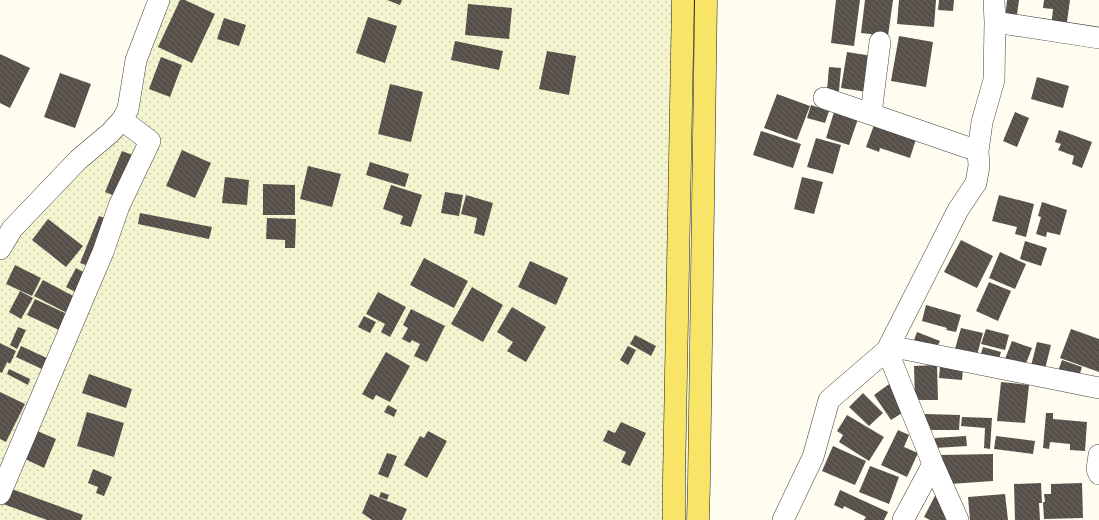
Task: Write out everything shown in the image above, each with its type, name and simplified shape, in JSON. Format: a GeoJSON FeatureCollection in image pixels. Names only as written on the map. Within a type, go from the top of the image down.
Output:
{"type":"FeatureCollection","features":[{"type":"Feature","properties":{"kind":"main road"},"geometry":{"type":"LineString","coordinates":[[674,520],[683,0]]}},
{"type":"Feature","properties":{"kind":"main road"},"geometry":{"type":"LineString","coordinates":[[698,520],[706,0]]}},
{"type":"Feature","properties":{"kind":"street"},"geometry":{"type":"LineString","coordinates":[[0,248],[12,229],[78,160],[122,120],[128,109],[136,60],[159,0]]}},
{"type":"Feature","properties":{"kind":"street"},"geometry":{"type":"LineString","coordinates":[[784,520],[812,457],[829,400],[888,348],[958,210],[976,183],[979,166],[978,151],[982,122],[994,80],[994,0]]}},
{"type":"Feature","properties":{"kind":"street"},"geometry":{"type":"LineString","coordinates":[[995,22],[1099,38]]}},
{"type":"Feature","properties":{"kind":"street"},"geometry":{"type":"LineString","coordinates":[[871,114],[880,42]]}},
{"type":"Feature","properties":{"kind":"street"},"geometry":{"type":"LineString","coordinates":[[824,98],[978,151]]}},
{"type":"Feature","properties":{"kind":"street"},"geometry":{"type":"LineString","coordinates":[[0,494],[103,252],[119,206],[150,141],[122,120]]}},
{"type":"Feature","properties":{"kind":"street"},"geometry":{"type":"LineString","coordinates":[[888,348],[1099,388]]}},
{"type":"Feature","properties":{"kind":"street"},"geometry":{"type":"LineString","coordinates":[[888,348],[933,464],[958,520]]}},
{"type":"Feature","properties":{"kind":"street"},"geometry":{"type":"LineString","coordinates":[[1099,455],[1097,469],[1099,474]]}},
{"type":"Feature","properties":{"kind":"street"},"geometry":{"type":"LineString","coordinates":[[903,520],[933,464]]}},
{"type":"Feature","properties":{"kind":"green space"},"geometry":{"type":"Polygon","coordinates":[[[159,0],[693,0],[686,520],[0,520],[0,249],[110,133],[159,0]]]}},
{"type":"Feature","properties":{"kind":"building"},"geometry":{"type":"Polygon","coordinates":[[[180,0],[185,0],[215,14],[192,63],[158,47],[180,0]]]}},
{"type":"Feature","properties":{"kind":"building"},"geometry":{"type":"Polygon","coordinates":[[[387,0],[402,0],[400,5],[387,0]]]}},
{"type":"Feature","properties":{"kind":"building"},"geometry":{"type":"Polygon","coordinates":[[[836,0],[860,0],[854,46],[831,43],[836,0]]]}},
{"type":"Feature","properties":{"kind":"building"},"geometry":{"type":"Polygon","coordinates":[[[865,0],[893,0],[888,36],[861,33],[865,0]]]}},
{"type":"Feature","properties":{"kind":"building"},"geometry":{"type":"Polygon","coordinates":[[[899,0],[936,0],[934,27],[897,24],[899,0]]]}},
{"type":"Feature","properties":{"kind":"building"},"geometry":{"type":"Polygon","coordinates":[[[939,0],[954,0],[953,11],[938,10],[939,0]]]}},
{"type":"Feature","properties":{"kind":"building"},"geometry":{"type":"Polygon","coordinates":[[[1007,0],[1019,0],[1016,22],[1005,21],[1007,0]]]}},
{"type":"Feature","properties":{"kind":"building"},"geometry":{"type":"Polygon","coordinates":[[[1044,0],[1070,0],[1066,29],[1051,28],[1053,9],[1043,8],[1044,0]]]}},
{"type":"Feature","properties":{"kind":"building"},"geometry":{"type":"Polygon","coordinates":[[[468,4],[512,8],[509,39],[465,35],[468,4]]]}},
{"type":"Feature","properties":{"kind":"building"},"geometry":{"type":"Polygon","coordinates":[[[368,17],[397,26],[385,63],[356,53],[368,17]]]}},
{"type":"Feature","properties":{"kind":"building"},"geometry":{"type":"Polygon","coordinates":[[[224,18],[246,25],[239,46],[217,39],[224,18]]]}},
{"type":"Feature","properties":{"kind":"building"},"geometry":{"type":"Polygon","coordinates":[[[899,36],[933,42],[926,87],[891,81],[899,36]]]}},
{"type":"Feature","properties":{"kind":"building"},"geometry":{"type":"Polygon","coordinates":[[[455,41],[503,51],[499,70],[451,60],[455,41]]]}},
{"type":"Feature","properties":{"kind":"building"},"geometry":{"type":"Polygon","coordinates":[[[547,51],[576,56],[569,95],[539,89],[547,51]]]}},
{"type":"Feature","properties":{"kind":"building"},"geometry":{"type":"Polygon","coordinates":[[[847,52],[872,56],[867,92],[841,88],[847,52]]]}},
{"type":"Feature","properties":{"kind":"building"},"geometry":{"type":"Polygon","coordinates":[[[0,54],[30,68],[10,108],[0,103],[0,54]]]}},
{"type":"Feature","properties":{"kind":"building"},"geometry":{"type":"Polygon","coordinates":[[[161,57],[182,65],[170,97],[149,89],[161,57]]]}},
{"type":"Feature","properties":{"kind":"building"},"geometry":{"type":"Polygon","coordinates":[[[829,67],[841,68],[839,91],[827,90],[829,67]]]}},
{"type":"Feature","properties":{"kind":"building"},"geometry":{"type":"Polygon","coordinates":[[[60,73],[91,84],[75,128],[44,117],[60,73]]]}},
{"type":"Feature","properties":{"kind":"building"},"geometry":{"type":"Polygon","coordinates":[[[1037,77],[1069,86],[1063,108],[1031,99],[1037,77]]]}},
{"type":"Feature","properties":{"kind":"building"},"geometry":{"type":"Polygon","coordinates":[[[390,84],[423,92],[411,142],[378,134],[390,84]]]}},
{"type":"Feature","properties":{"kind":"building"},"geometry":{"type":"Polygon","coordinates":[[[777,94],[810,106],[797,140],[764,128],[777,94]]]}},
{"type":"Feature","properties":{"kind":"building"},"geometry":{"type":"Polygon","coordinates":[[[811,105],[829,111],[825,123],[807,118],[811,105]]]}},
{"type":"Feature","properties":{"kind":"building"},"geometry":{"type":"Polygon","coordinates":[[[834,112],[858,119],[849,145],[826,138],[834,112]]]}},
{"type":"Feature","properties":{"kind":"building"},"geometry":{"type":"Polygon","coordinates":[[[1015,112],[1029,118],[1017,147],[1003,141],[1015,112]]]}},
{"type":"Feature","properties":{"kind":"building"},"geometry":{"type":"Polygon","coordinates":[[[874,125],[916,139],[910,158],[880,148],[879,152],[866,147],[874,125]]]}},
{"type":"Feature","properties":{"kind":"building"},"geometry":{"type":"Polygon","coordinates":[[[1059,130],[1092,142],[1082,168],[1072,164],[1074,156],[1058,150],[1061,144],[1055,142],[1059,130]]]}},
{"type":"Feature","properties":{"kind":"building"},"geometry":{"type":"Polygon","coordinates":[[[761,131],[801,144],[793,168],[753,155],[761,131]]]}},
{"type":"Feature","properties":{"kind":"building"},"geometry":{"type":"Polygon","coordinates":[[[816,138],[841,145],[833,174],[807,167],[816,138]]]}},
{"type":"Feature","properties":{"kind":"building"},"geometry":{"type":"Polygon","coordinates":[[[182,150],[211,163],[195,198],[166,186],[182,150]]]}},
{"type":"Feature","properties":{"kind":"building"},"geometry":{"type":"Polygon","coordinates":[[[122,151],[135,156],[117,197],[105,192],[122,151]]]}},
{"type":"Feature","properties":{"kind":"building"},"geometry":{"type":"Polygon","coordinates":[[[370,162],[409,174],[405,187],[366,175],[370,162]]]}},
{"type":"Feature","properties":{"kind":"building"},"geometry":{"type":"Polygon","coordinates":[[[308,166],[341,174],[332,207],[300,199],[308,166]]]}},
{"type":"Feature","properties":{"kind":"building"},"geometry":{"type":"Polygon","coordinates":[[[225,177],[249,180],[247,205],[222,203],[225,177]]]}},
{"type":"Feature","properties":{"kind":"building"},"geometry":{"type":"Polygon","coordinates":[[[802,177],[823,182],[814,214],[794,209],[802,177]]]}},
{"type":"Feature","properties":{"kind":"building"},"geometry":{"type":"Polygon","coordinates":[[[263,184],[295,185],[295,215],[263,215],[263,184]]]}},
{"type":"Feature","properties":{"kind":"building"},"geometry":{"type":"Polygon","coordinates":[[[391,185],[422,195],[411,227],[400,224],[403,216],[383,209],[391,185]]]}},
{"type":"Feature","properties":{"kind":"building"},"geometry":{"type":"Polygon","coordinates":[[[445,192],[463,195],[459,216],[441,213],[445,192]]]}},
{"type":"Feature","properties":{"kind":"building"},"geometry":{"type":"Polygon","coordinates":[[[466,195],[493,203],[484,236],[474,233],[477,218],[461,214],[466,195]]]}},
{"type":"Feature","properties":{"kind":"building"},"geometry":{"type":"Polygon","coordinates":[[[999,195],[1034,204],[1026,237],[1015,234],[1017,227],[992,221],[999,195]]]}},
{"type":"Feature","properties":{"kind":"building"},"geometry":{"type":"Polygon","coordinates":[[[1042,202],[1067,210],[1060,235],[1047,232],[1046,237],[1036,234],[1041,217],[1038,216],[1042,202]]]}},
{"type":"Feature","properties":{"kind":"building"},"geometry":{"type":"Polygon","coordinates":[[[140,213],[212,227],[209,239],[138,224],[140,213]]]}},
{"type":"Feature","properties":{"kind":"building"},"geometry":{"type":"Polygon","coordinates":[[[99,216],[110,220],[91,267],[80,263],[99,216]]]}},
{"type":"Feature","properties":{"kind":"building"},"geometry":{"type":"Polygon","coordinates":[[[267,218],[296,219],[295,248],[285,248],[285,240],[266,239],[267,218]]]}},
{"type":"Feature","properties":{"kind":"building"},"geometry":{"type":"Polygon","coordinates":[[[48,219],[83,246],[66,267],[32,240],[48,219]]]}},
{"type":"Feature","properties":{"kind":"building"},"geometry":{"type":"Polygon","coordinates":[[[961,240],[993,256],[977,288],[944,272],[961,240]]]}},
{"type":"Feature","properties":{"kind":"building"},"geometry":{"type":"Polygon","coordinates":[[[1025,241],[1047,248],[1041,266],[1020,259],[1025,241]]]}},
{"type":"Feature","properties":{"kind":"building"},"geometry":{"type":"Polygon","coordinates":[[[1000,252],[1026,264],[1015,289],[989,278],[1000,252]]]}},
{"type":"Feature","properties":{"kind":"building"},"geometry":{"type":"Polygon","coordinates":[[[424,258],[468,281],[454,308],[410,285],[424,258]]]}},
{"type":"Feature","properties":{"kind":"building"},"geometry":{"type":"Polygon","coordinates":[[[530,261],[568,278],[556,305],[518,287],[530,261]]]}},
{"type":"Feature","properties":{"kind":"building"},"geometry":{"type":"Polygon","coordinates":[[[15,265],[41,278],[32,296],[6,284],[15,265]]]}},
{"type":"Feature","properties":{"kind":"building"},"geometry":{"type":"Polygon","coordinates":[[[76,268],[87,274],[77,293],[66,287],[76,268]]]}},
{"type":"Feature","properties":{"kind":"building"},"geometry":{"type":"Polygon","coordinates":[[[43,280],[77,298],[69,314],[34,296],[43,280]]]}},
{"type":"Feature","properties":{"kind":"building"},"geometry":{"type":"Polygon","coordinates":[[[989,282],[1011,291],[998,321],[976,311],[989,282]]]}},
{"type":"Feature","properties":{"kind":"building"},"geometry":{"type":"Polygon","coordinates":[[[472,287],[503,305],[483,342],[451,324],[472,287]]]}},
{"type":"Feature","properties":{"kind":"building"},"geometry":{"type":"Polygon","coordinates":[[[20,291],[33,298],[21,319],[9,312],[20,291]]]}},
{"type":"Feature","properties":{"kind":"building"},"geometry":{"type":"Polygon","coordinates":[[[378,292],[406,307],[390,337],[381,332],[385,324],[366,314],[378,292]]]}},
{"type":"Feature","properties":{"kind":"building"},"geometry":{"type":"Polygon","coordinates":[[[35,299],[67,314],[59,330],[27,315],[35,299]]]}},
{"type":"Feature","properties":{"kind":"building"},"geometry":{"type":"Polygon","coordinates":[[[926,305],[961,315],[956,332],[922,321],[926,305]]]}},
{"type":"Feature","properties":{"kind":"building"},"geometry":{"type":"Polygon","coordinates":[[[512,307],[546,327],[526,362],[507,351],[513,342],[497,332],[512,307]]]}},
{"type":"Feature","properties":{"kind":"building"},"geometry":{"type":"Polygon","coordinates":[[[411,309],[445,326],[427,362],[414,356],[420,344],[412,340],[410,343],[402,339],[408,328],[403,325],[411,309]]]}},
{"type":"Feature","properties":{"kind":"building"},"geometry":{"type":"Polygon","coordinates":[[[364,316],[376,322],[370,333],[358,327],[364,316]]]}},
{"type":"Feature","properties":{"kind":"building"},"geometry":{"type":"Polygon","coordinates":[[[18,327],[26,330],[17,349],[10,345],[18,327]]]}},
{"type":"Feature","properties":{"kind":"building"},"geometry":{"type":"Polygon","coordinates":[[[961,328],[983,333],[977,355],[955,349],[961,328]]]}},
{"type":"Feature","properties":{"kind":"building"},"geometry":{"type":"Polygon","coordinates":[[[986,329],[1009,335],[1005,350],[981,344],[986,329]]]}},
{"type":"Feature","properties":{"kind":"building"},"geometry":{"type":"Polygon","coordinates":[[[1071,329],[1099,339],[1099,372],[1060,358],[1071,329]]]}},
{"type":"Feature","properties":{"kind":"building"},"geometry":{"type":"Polygon","coordinates":[[[917,332],[940,341],[936,349],[914,340],[917,332]]]}},
{"type":"Feature","properties":{"kind":"building"},"geometry":{"type":"Polygon","coordinates":[[[635,335],[656,346],[651,356],[630,344],[635,335]]]}},
{"type":"Feature","properties":{"kind":"building"},"geometry":{"type":"Polygon","coordinates":[[[1012,341],[1032,348],[1025,366],[1005,359],[1012,341]]]}},
{"type":"Feature","properties":{"kind":"building"},"geometry":{"type":"Polygon","coordinates":[[[1037,342],[1051,345],[1045,369],[1031,366],[1037,342]]]}},
{"type":"Feature","properties":{"kind":"building"},"geometry":{"type":"Polygon","coordinates":[[[0,343],[16,351],[10,364],[7,362],[2,373],[0,372],[0,343]]]}},
{"type":"Feature","properties":{"kind":"building"},"geometry":{"type":"Polygon","coordinates":[[[21,346],[49,359],[44,370],[16,357],[21,346]]]}},
{"type":"Feature","properties":{"kind":"building"},"geometry":{"type":"Polygon","coordinates":[[[628,346],[636,350],[628,365],[620,360],[628,346]]]}},
{"type":"Feature","properties":{"kind":"building"},"geometry":{"type":"Polygon","coordinates":[[[983,347],[1001,352],[998,362],[980,357],[983,347]]]}},
{"type":"Feature","properties":{"kind":"building"},"geometry":{"type":"Polygon","coordinates":[[[386,352],[410,366],[390,402],[376,395],[373,400],[362,394],[386,352]]]}},
{"type":"Feature","properties":{"kind":"building"},"geometry":{"type":"Polygon","coordinates":[[[1062,360],[1082,367],[1078,380],[1057,374],[1062,360]]]}},
{"type":"Feature","properties":{"kind":"building"},"geometry":{"type":"Polygon","coordinates":[[[937,365],[938,400],[915,400],[914,366],[937,365]]]}},
{"type":"Feature","properties":{"kind":"building"},"geometry":{"type":"Polygon","coordinates":[[[940,366],[963,369],[962,380],[939,378],[940,366]]]}},
{"type":"Feature","properties":{"kind":"building"},"geometry":{"type":"Polygon","coordinates":[[[9,369],[30,379],[28,385],[7,374],[9,369]]]}},
{"type":"Feature","properties":{"kind":"building"},"geometry":{"type":"Polygon","coordinates":[[[89,374],[132,389],[126,408],[82,393],[89,374]]]}},
{"type":"Feature","properties":{"kind":"building"},"geometry":{"type":"Polygon","coordinates":[[[892,382],[910,408],[891,420],[874,395],[892,382]]]}},
{"type":"Feature","properties":{"kind":"building"},"geometry":{"type":"Polygon","coordinates":[[[1001,382],[1029,385],[1025,423],[997,421],[1001,382]]]}},
{"type":"Feature","properties":{"kind":"building"},"geometry":{"type":"Polygon","coordinates":[[[0,392],[25,404],[6,442],[0,439],[0,392]]]}},
{"type":"Feature","properties":{"kind":"building"},"geometry":{"type":"Polygon","coordinates":[[[863,393],[883,413],[869,426],[849,407],[863,393]]]}},
{"type":"Feature","properties":{"kind":"building"},"geometry":{"type":"Polygon","coordinates":[[[388,405],[397,410],[394,417],[384,412],[388,405]]]}},
{"type":"Feature","properties":{"kind":"building"},"geometry":{"type":"Polygon","coordinates":[[[87,412],[124,423],[114,457],[77,446],[87,412]]]}},
{"type":"Feature","properties":{"kind":"building"},"geometry":{"type":"Polygon","coordinates":[[[1046,413],[1053,413],[1053,419],[1087,422],[1085,451],[1070,450],[1070,444],[1050,442],[1049,449],[1043,448],[1046,413]]]}},
{"type":"Feature","properties":{"kind":"building"},"geometry":{"type":"Polygon","coordinates":[[[925,414],[960,415],[959,430],[924,430],[925,414]]]}},
{"type":"Feature","properties":{"kind":"building"},"geometry":{"type":"Polygon","coordinates":[[[847,415],[884,437],[869,461],[839,442],[843,435],[837,431],[847,415]]]}},
{"type":"Feature","properties":{"kind":"building"},"geometry":{"type":"Polygon","coordinates":[[[962,417],[992,418],[990,449],[984,448],[985,428],[961,426],[962,417]]]}},
{"type":"Feature","properties":{"kind":"building"},"geometry":{"type":"Polygon","coordinates":[[[621,422],[646,433],[630,466],[621,462],[626,452],[603,441],[608,430],[615,433],[621,422]]]}},
{"type":"Feature","properties":{"kind":"building"},"geometry":{"type":"Polygon","coordinates":[[[35,430],[56,439],[44,468],[23,458],[35,430]]]}},
{"type":"Feature","properties":{"kind":"building"},"geometry":{"type":"Polygon","coordinates":[[[898,430],[909,435],[904,447],[918,453],[907,477],[881,465],[898,430]]]}},
{"type":"Feature","properties":{"kind":"building"},"geometry":{"type":"Polygon","coordinates":[[[428,431],[447,441],[427,478],[404,465],[420,436],[424,438],[428,431]]]}},
{"type":"Feature","properties":{"kind":"building"},"geometry":{"type":"Polygon","coordinates":[[[966,436],[967,446],[935,448],[935,438],[966,436]]]}},
{"type":"Feature","properties":{"kind":"building"},"geometry":{"type":"Polygon","coordinates":[[[996,436],[1035,441],[1033,454],[994,449],[996,436]]]}},
{"type":"Feature","properties":{"kind":"building"},"geometry":{"type":"Polygon","coordinates":[[[833,446],[866,461],[855,485],[822,471],[833,446]]]}},
{"type":"Feature","properties":{"kind":"building"},"geometry":{"type":"Polygon","coordinates":[[[387,453],[397,456],[388,478],[378,474],[387,453]]]}},
{"type":"Feature","properties":{"kind":"building"},"geometry":{"type":"Polygon","coordinates":[[[993,454],[993,481],[950,484],[941,455],[993,454]]]}},
{"type":"Feature","properties":{"kind":"building"},"geometry":{"type":"Polygon","coordinates":[[[870,466],[899,477],[889,504],[859,492],[870,466]]]}},
{"type":"Feature","properties":{"kind":"building"},"geometry":{"type":"Polygon","coordinates":[[[93,469],[112,477],[104,496],[96,493],[98,487],[88,483],[93,469]]]}},
{"type":"Feature","properties":{"kind":"building"},"geometry":{"type":"Polygon","coordinates":[[[1041,483],[1042,503],[1039,503],[1040,520],[1015,520],[1014,484],[1041,483]]]}},
{"type":"Feature","properties":{"kind":"building"},"geometry":{"type":"Polygon","coordinates":[[[1082,483],[1083,518],[1044,519],[1044,494],[1051,494],[1051,484],[1082,483]]]}},
{"type":"Feature","properties":{"kind":"building"},"geometry":{"type":"Polygon","coordinates":[[[9,488],[83,515],[81,520],[47,520],[3,504],[9,488]]]}},
{"type":"Feature","properties":{"kind":"building"},"geometry":{"type":"Polygon","coordinates":[[[840,490],[888,512],[884,520],[864,520],[866,517],[844,506],[843,509],[834,505],[840,490]]]}},
{"type":"Feature","properties":{"kind":"building"},"geometry":{"type":"Polygon","coordinates":[[[381,492],[389,495],[387,500],[379,497],[381,492]]]}},
{"type":"Feature","properties":{"kind":"building"},"geometry":{"type":"Polygon","coordinates":[[[937,492],[947,520],[930,520],[924,517],[937,492]]]}},
{"type":"Feature","properties":{"kind":"building"},"geometry":{"type":"Polygon","coordinates":[[[370,494],[407,509],[402,520],[372,520],[362,513],[370,494]]]}},
{"type":"Feature","properties":{"kind":"building"},"geometry":{"type":"Polygon","coordinates":[[[1005,494],[1008,520],[970,520],[968,497],[1005,494]]]}}]}
